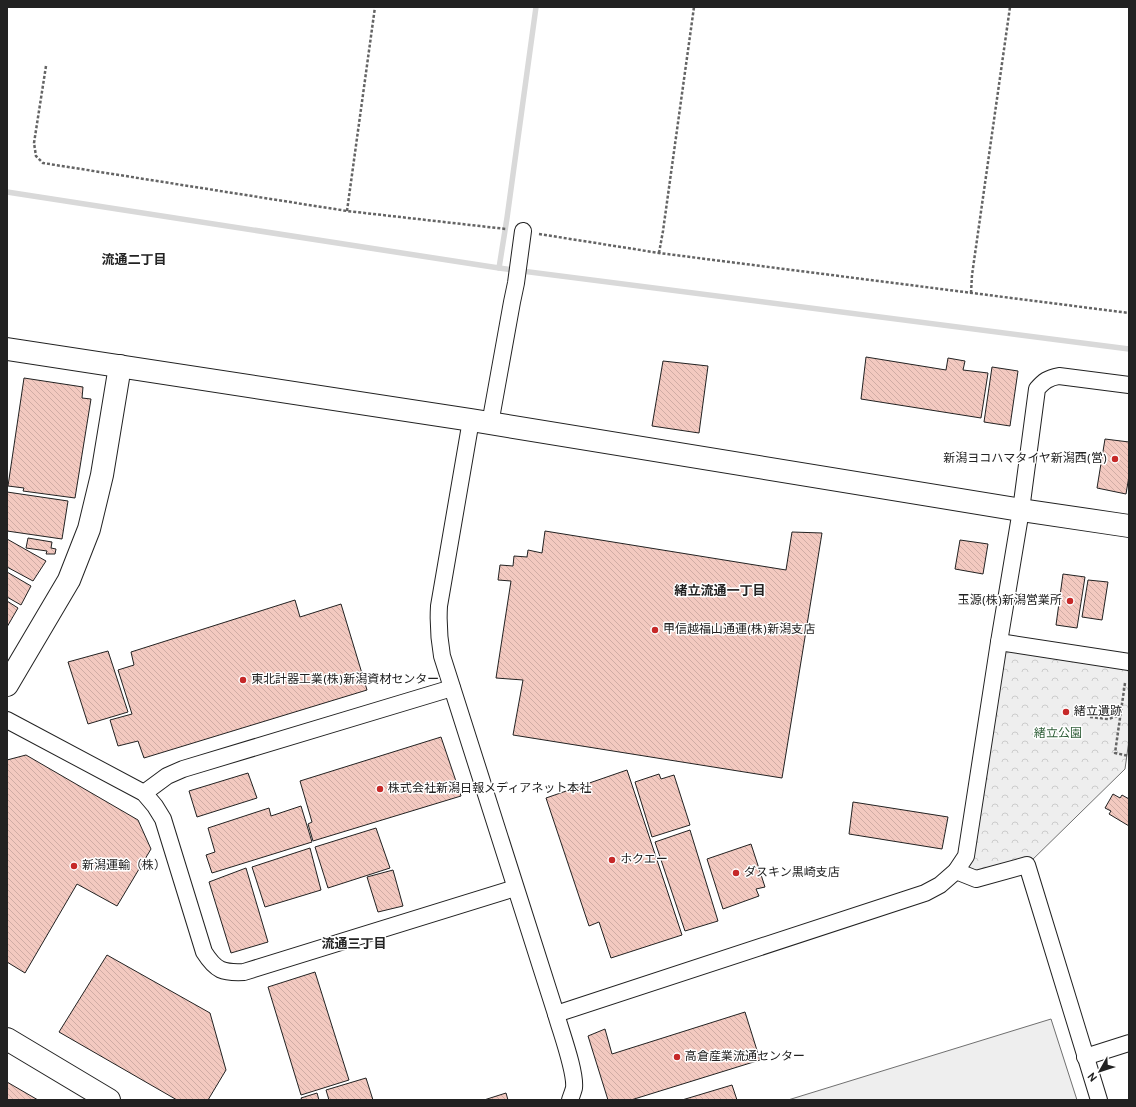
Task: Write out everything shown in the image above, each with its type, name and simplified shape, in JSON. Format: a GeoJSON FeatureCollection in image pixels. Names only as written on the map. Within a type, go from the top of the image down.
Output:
{"type":"FeatureCollection","features":[{"type":"Feature","properties":{"kind":"street"},"geometry":{"type":"LineString","coordinates":[[519,233],[516,283],[480,422],[439,606],[438,624],[442,656],[556,1014],[573,1075],[574,1088],[571,1100]]}},
{"type":"Feature","properties":{"kind":"street"},"geometry":{"type":"LineString","coordinates":[[7,350],[480,422],[1021,510],[1129,526]]}},
{"type":"Feature","properties":{"kind":"street"},"geometry":{"type":"LineString","coordinates":[[7,685],[69,580],[89,530],[102,475],[120,366]]}},
{"type":"Feature","properties":{"kind":"street"},"geometry":{"type":"LineString","coordinates":[[556,1014],[925,893],[940,885],[956,871],[966,856],[1021,510],[1037,389],[1042,382],[1050,377],[1059,376],[1129,385]]}},
{"type":"Feature","properties":{"kind":"street"},"geometry":{"type":"LineString","coordinates":[[999,642],[1129,662]]}},
{"type":"Feature","properties":{"kind":"street"},"geometry":{"type":"LineString","coordinates":[[144,793],[167,776],[183,769],[452,688]]}},
{"type":"Feature","properties":{"kind":"street"},"geometry":{"type":"LineString","coordinates":[[7,720],[144,793],[155,806],[163,820],[204,952],[211,963],[220,970],[231,973],[244,972],[515,888]]}},
{"type":"Feature","properties":{"kind":"street"},"geometry":{"type":"LineString","coordinates":[[956,871],[976,879],[1027,865],[1099,1100]]}},
{"type":"Feature","properties":{"kind":"street"},"geometry":{"type":"LineString","coordinates":[[7,1039],[109,1100]]}},
{"type":"Feature","properties":{"kind":"street"},"geometry":{"type":"LineString","coordinates":[[1085,1057],[1129,1043]]}},
{"type":"Feature","properties":{"kind":"path"},"geometry":{"type":"LineString","coordinates":[[347,211],[375,7]]}},
{"type":"Feature","properties":{"kind":"path"},"geometry":{"type":"LineString","coordinates":[[659,253],[694,7]]}},
{"type":"Feature","properties":{"kind":"path"},"geometry":{"type":"LineString","coordinates":[[971,293],[972,275],[1010,7]]}},
{"type":"Feature","properties":{"kind":"path"},"geometry":{"type":"LineString","coordinates":[[46,66],[34,143],[36,156],[43,163],[347,211],[494,227],[519,233],[659,253],[1129,313]]}},
{"type":"Feature","properties":{"kind":"path"},"geometry":{"type":"LineString","coordinates":[[1125,683],[1116,752],[1129,756]]}},
{"type":"Feature","properties":{"kind":"path"},"geometry":{"type":"LineString","coordinates":[[1090,717],[1108,720],[1121,715]]}},
{"type":"Feature","properties":{"kind":"green space","name":"緒立公園"},"geometry":{"type":"Polygon","coordinates":[[[1002,642],[1129,662],[1129,740],[1125,769],[1027,865],[976,879],[956,871],[1002,642]]]}},
{"type":"Feature","properties":{"kind":"green space"},"geometry":{"type":"Polygon","coordinates":[[[1051,1019],[1077,1100],[788,1100],[1051,1019]]]}},
{"type":"Feature","properties":{"kind":"building"},"geometry":{"type":"Polygon","coordinates":[[[866,357],[946,370],[948,358],[965,361],[963,370],[988,373],[981,418],[861,399],[866,357]]]}},
{"type":"Feature","properties":{"kind":"building"},"geometry":{"type":"Polygon","coordinates":[[[663,361],[708,366],[699,433],[652,426],[663,361]]]}},
{"type":"Feature","properties":{"kind":"building"},"geometry":{"type":"Polygon","coordinates":[[[992,367],[1018,371],[1010,426],[984,422],[992,367]]]}},
{"type":"Feature","properties":{"kind":"building"},"geometry":{"type":"Polygon","coordinates":[[[24,378],[83,387],[82,398],[91,399],[75,498],[23,491],[24,488],[8,486],[24,378]]]}},
{"type":"Feature","properties":{"kind":"building","name":"新潟ヨコハマタイヤ新潟西(営)"},"geometry":{"type":"Polygon","coordinates":[[[1105,439],[1129,442],[1129,476],[1126,494],[1097,488],[1105,439]]]}},
{"type":"Feature","properties":{"kind":"building"},"geometry":{"type":"Polygon","coordinates":[[[7,492],[68,501],[62,539],[7,531],[7,492]]]}},
{"type":"Feature","properties":{"kind":"building","name":"甲信越福山通運(株)新潟支店"},"geometry":{"type":"Polygon","coordinates":[[[545,531],[786,570],[792,532],[822,533],[782,778],[513,735],[523,680],[496,678],[511,581],[498,580],[500,565],[513,566],[514,556],[527,557],[528,550],[542,553],[545,531]]]}},
{"type":"Feature","properties":{"kind":"building"},"geometry":{"type":"Polygon","coordinates":[[[28,538],[52,542],[51,548],[56,549],[55,554],[46,554],[47,551],[26,548],[28,538]]]}},
{"type":"Feature","properties":{"kind":"building"},"geometry":{"type":"Polygon","coordinates":[[[7,539],[46,561],[33,581],[7,567],[7,539]]]}},
{"type":"Feature","properties":{"kind":"building"},"geometry":{"type":"Polygon","coordinates":[[[960,540],[988,544],[983,574],[955,569],[960,540]]]}},
{"type":"Feature","properties":{"kind":"building"},"geometry":{"type":"Polygon","coordinates":[[[7,572],[31,586],[21,605],[7,597],[7,572]]]}},
{"type":"Feature","properties":{"kind":"building","name":"玉源(株)新潟営業所"},"geometry":{"type":"Polygon","coordinates":[[[1063,574],[1085,577],[1077,628],[1056,625],[1063,574]]]}},
{"type":"Feature","properties":{"kind":"building"},"geometry":{"type":"Polygon","coordinates":[[[1088,580],[1108,582],[1102,620],[1082,617],[1088,580]]]}},
{"type":"Feature","properties":{"kind":"building","name":"東北計器工業(株)新潟資材センター"},"geometry":{"type":"Polygon","coordinates":[[[295,600],[300,617],[341,604],[367,690],[144,758],[138,741],[118,746],[110,720],[132,714],[118,670],[134,665],[131,652],[295,600]]]}},
{"type":"Feature","properties":{"kind":"building"},"geometry":{"type":"Polygon","coordinates":[[[7,601],[18,608],[7,627],[7,601]]]}},
{"type":"Feature","properties":{"kind":"building"},"geometry":{"type":"Polygon","coordinates":[[[108,651],[128,712],[88,724],[68,662],[108,651]]]}},
{"type":"Feature","properties":{"kind":"building","name":"株式会社新潟日報メディアネット本社"},"geometry":{"type":"Polygon","coordinates":[[[441,737],[461,796],[313,841],[308,824],[312,822],[300,781],[441,737]]]}},
{"type":"Feature","properties":{"kind":"building","name":"新潟運輸（株）"},"geometry":{"type":"Polygon","coordinates":[[[26,755],[138,820],[151,849],[117,906],[77,884],[25,973],[7,962],[7,760],[26,755]]]}},
{"type":"Feature","properties":{"kind":"building","name":"ホクエー"},"geometry":{"type":"Polygon","coordinates":[[[627,770],[682,935],[611,958],[599,922],[589,926],[546,798],[627,770]]]}},
{"type":"Feature","properties":{"kind":"building"},"geometry":{"type":"Polygon","coordinates":[[[248,773],[257,798],[197,817],[189,791],[248,773]]]}},
{"type":"Feature","properties":{"kind":"building"},"geometry":{"type":"Polygon","coordinates":[[[659,774],[661,779],[674,775],[690,825],[652,837],[635,782],[659,774]]]}},
{"type":"Feature","properties":{"kind":"building"},"geometry":{"type":"Polygon","coordinates":[[[1113,794],[1120,798],[1122,795],[1129,799],[1129,826],[1109,814],[1111,811],[1105,808],[1113,794]]]}},
{"type":"Feature","properties":{"kind":"building"},"geometry":{"type":"Polygon","coordinates":[[[853,802],[948,817],[942,849],[849,834],[853,802]]]}},
{"type":"Feature","properties":{"kind":"building"},"geometry":{"type":"Polygon","coordinates":[[[301,806],[312,842],[212,873],[206,855],[215,852],[208,828],[269,808],[271,816],[301,806]]]}},
{"type":"Feature","properties":{"kind":"building"},"geometry":{"type":"Polygon","coordinates":[[[376,828],[390,868],[328,888],[315,847],[376,828]]]}},
{"type":"Feature","properties":{"kind":"building"},"geometry":{"type":"Polygon","coordinates":[[[690,830],[718,921],[685,931],[655,842],[690,830]]]}},
{"type":"Feature","properties":{"kind":"building","name":"ダスキン黒崎支店"},"geometry":{"type":"Polygon","coordinates":[[[751,844],[765,887],[756,889],[759,896],[723,909],[707,859],[751,844]]]}},
{"type":"Feature","properties":{"kind":"building"},"geometry":{"type":"Polygon","coordinates":[[[310,848],[321,890],[265,907],[252,867],[310,848]]]}},
{"type":"Feature","properties":{"kind":"building"},"geometry":{"type":"Polygon","coordinates":[[[246,868],[268,942],[231,953],[209,882],[246,868]]]}},
{"type":"Feature","properties":{"kind":"building"},"geometry":{"type":"Polygon","coordinates":[[[393,870],[403,906],[378,912],[367,877],[393,870]]]}},
{"type":"Feature","properties":{"kind":"building"},"geometry":{"type":"Polygon","coordinates":[[[107,955],[210,1013],[226,1070],[208,1100],[177,1100],[59,1032],[107,955]]]}},
{"type":"Feature","properties":{"kind":"building"},"geometry":{"type":"Polygon","coordinates":[[[315,972],[349,1080],[301,1095],[268,987],[315,972]]]}},
{"type":"Feature","properties":{"kind":"building","name":"高倉産業流通センター"},"geometry":{"type":"Polygon","coordinates":[[[745,1012],[760,1060],[631,1100],[608,1100],[588,1036],[605,1029],[612,1054],[745,1012]]]}},
{"type":"Feature","properties":{"kind":"building"},"geometry":{"type":"Polygon","coordinates":[[[366,1078],[373,1100],[329,1100],[326,1090],[366,1078]]]}},
{"type":"Feature","properties":{"kind":"building"},"geometry":{"type":"Polygon","coordinates":[[[7,1082],[38,1100],[7,1100],[7,1082]]]}},
{"type":"Feature","properties":{"kind":"building"},"geometry":{"type":"Polygon","coordinates":[[[732,1085],[737,1100],[682,1100],[732,1085]]]}},
{"type":"Feature","properties":{"kind":"building"},"geometry":{"type":"Polygon","coordinates":[[[317,1093],[319,1100],[302,1100],[301,1098],[317,1093]]]}},
{"type":"Feature","properties":{"kind":"building"},"geometry":{"type":"Polygon","coordinates":[[[506,1093],[508,1100],[484,1100],[506,1093]]]}},
{"type":"Feature","properties":{"kind":"waterway"},"geometry":{"type":"LineString","coordinates":[[499,268],[536,7]]}},
{"type":"Feature","properties":{"kind":"waterway"},"geometry":{"type":"LineString","coordinates":[[7,192],[499,268],[1129,349]]}},
{"type":"Feature","properties":{"kind":"place","name":"新潟ヨコハマタイヤ新潟西(営)"},"geometry":{"type":"Point","coordinates":[1115,459]}},
{"type":"Feature","properties":{"kind":"place","name":"玉源(株)新潟営業所"},"geometry":{"type":"Point","coordinates":[1070,601]}},
{"type":"Feature","properties":{"kind":"place","name":"甲信越福山通運(株)新潟支店"},"geometry":{"type":"Point","coordinates":[655,630]}},
{"type":"Feature","properties":{"kind":"place","name":"東北計器工業(株)新潟資材センター"},"geometry":{"type":"Point","coordinates":[243,680]}},
{"type":"Feature","properties":{"kind":"place","name":"緒立遺跡"},"geometry":{"type":"Point","coordinates":[1066,712]}},
{"type":"Feature","properties":{"kind":"place","name":"株式会社新潟日報メディアネット本社"},"geometry":{"type":"Point","coordinates":[380,789]}},
{"type":"Feature","properties":{"kind":"place","name":"ホクエー"},"geometry":{"type":"Point","coordinates":[612,860]}},
{"type":"Feature","properties":{"kind":"place","name":"新潟運輸（株）"},"geometry":{"type":"Point","coordinates":[74,866]}},
{"type":"Feature","properties":{"kind":"place","name":"ダスキン黒崎支店"},"geometry":{"type":"Point","coordinates":[736,873]}},
{"type":"Feature","properties":{"kind":"place","name":"高倉産業流通センター"},"geometry":{"type":"Point","coordinates":[677,1057]}},
{"type":"Feature","properties":{"kind":"district","name":"流通二丁目"},"geometry":{"type":"Point","coordinates":[134,261]}},
{"type":"Feature","properties":{"kind":"district","name":"緒立流通一丁目"},"geometry":{"type":"Point","coordinates":[720,592]}},
{"type":"Feature","properties":{"kind":"district","name":"流通三丁目"},"geometry":{"type":"Point","coordinates":[354,945]}}]}
